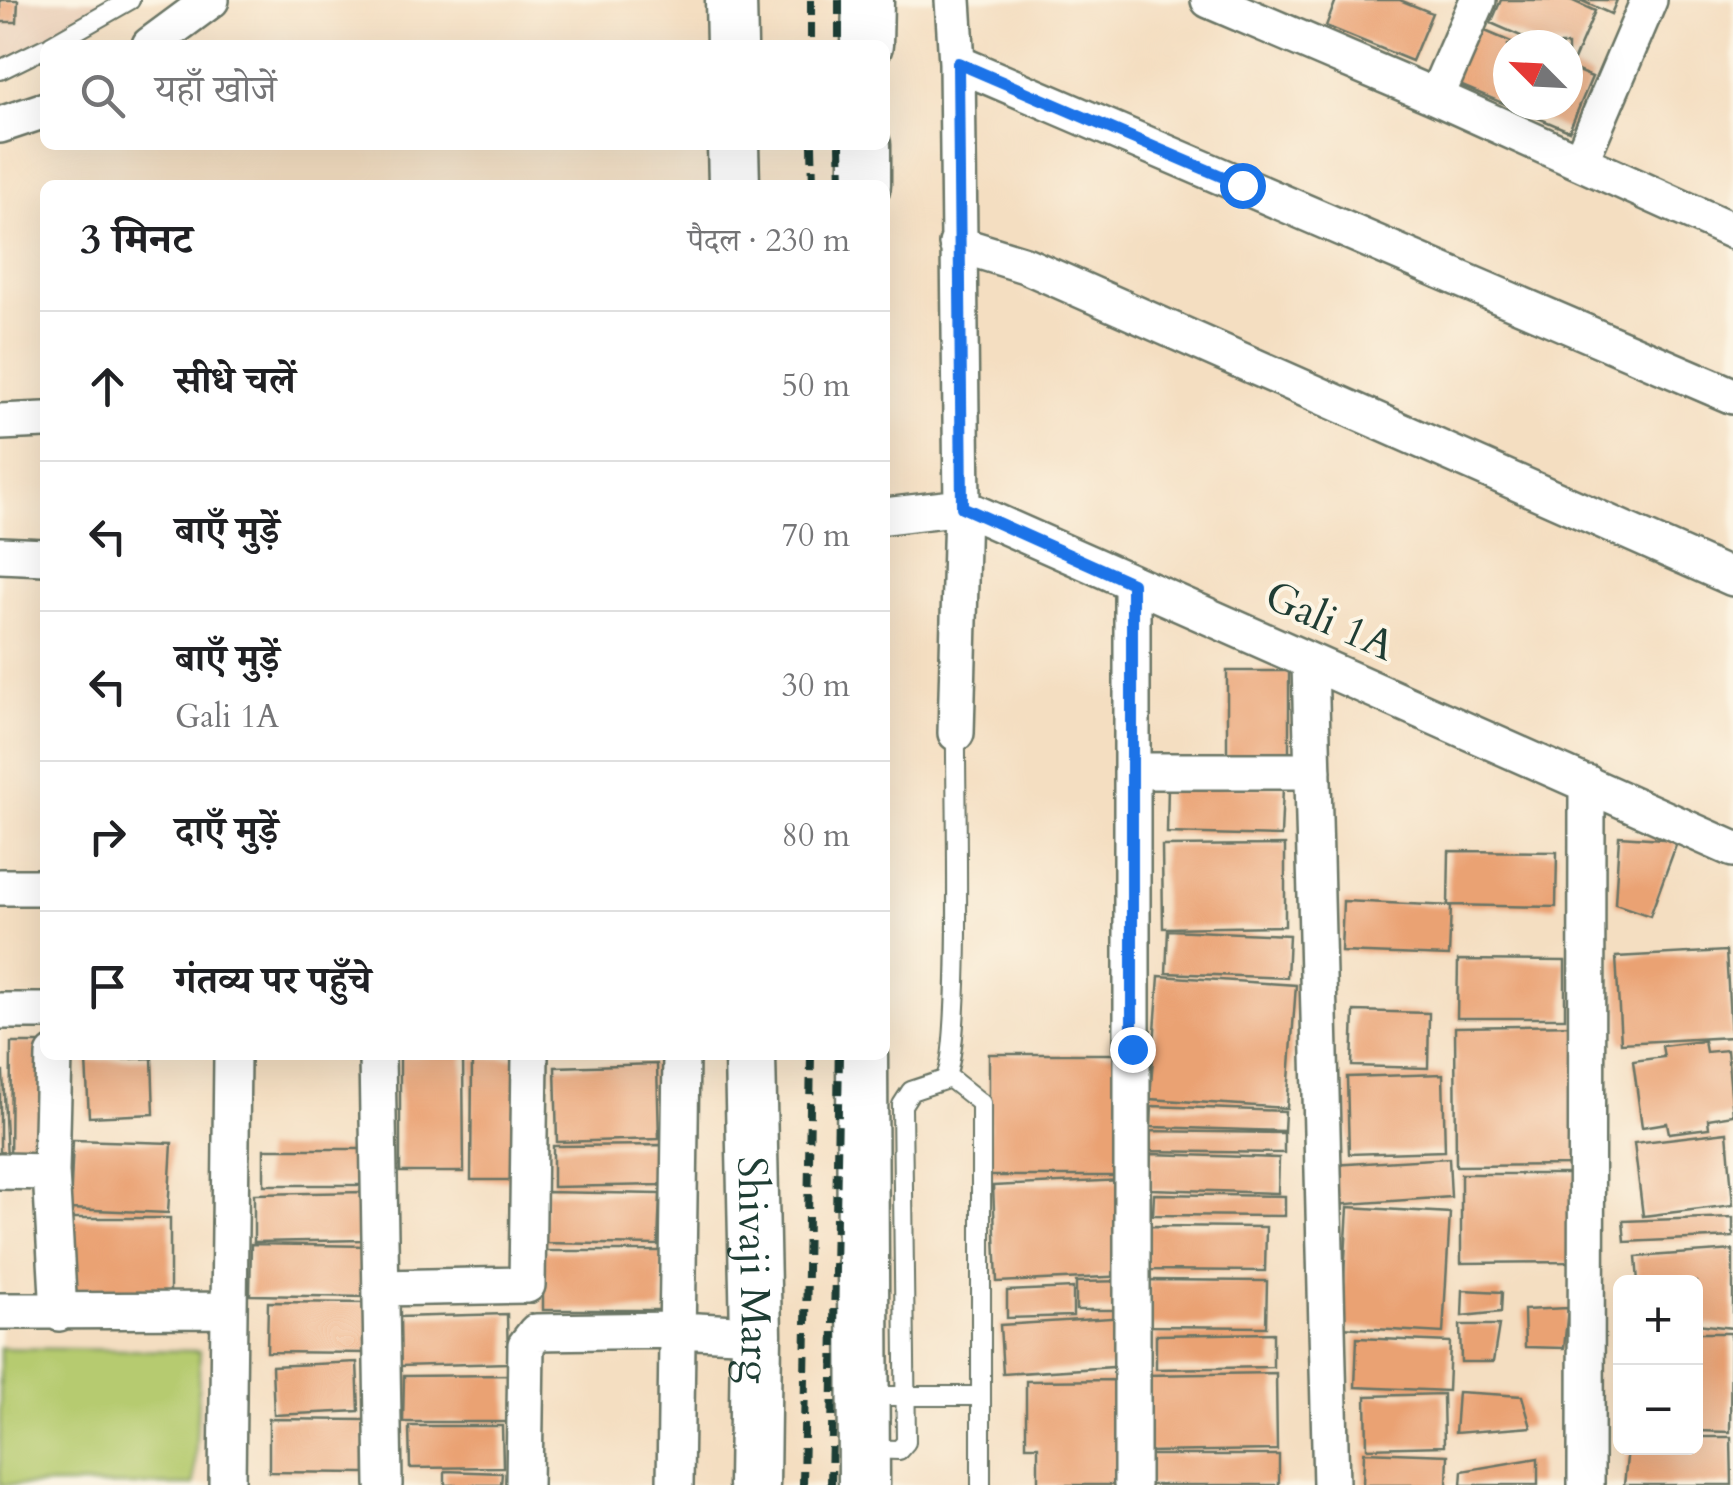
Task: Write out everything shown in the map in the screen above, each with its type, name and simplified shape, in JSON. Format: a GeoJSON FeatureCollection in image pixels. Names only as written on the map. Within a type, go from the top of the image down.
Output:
{"type":"FeatureCollection","features":[{"type":"Feature","properties":{"kind":"main road"},"geometry":{"type":"LineString","coordinates":[[731,0],[732,40]]}},
{"type":"Feature","properties":{"kind":"main road"},"geometry":{"type":"LineString","coordinates":[[867,40],[868,0]]}},
{"type":"Feature","properties":{"kind":"main road"},"geometry":{"type":"LineString","coordinates":[[733,150],[734,180]]}},
{"type":"Feature","properties":{"kind":"main road"},"geometry":{"type":"LineString","coordinates":[[865,180],[866,150]]}},
{"type":"Feature","properties":{"kind":"main road","name":"Shivaji Marg"},"geometry":{"type":"LineString","coordinates":[[750,1060],[756,1334],[754,1485]]}},
{"type":"Feature","properties":{"kind":"main road"},"geometry":{"type":"LineString","coordinates":[[862,1060],[885,1395],[864,1467]]}},
{"type":"Feature","properties":{"kind":"street"},"geometry":{"type":"LineString","coordinates":[[157,40],[211,0]]}},
{"type":"Feature","properties":{"kind":"street"},"geometry":{"type":"LineString","coordinates":[[953,0],[958,63],[962,507],[956,732]]}},
{"type":"Feature","properties":{"kind":"street"},"geometry":{"type":"LineString","coordinates":[[1209,0],[1733,231]]}},
{"type":"Feature","properties":{"kind":"street"},"geometry":{"type":"LineString","coordinates":[[1436,97],[1478,0]]}},
{"type":"Feature","properties":{"kind":"street"},"geometry":{"type":"LineString","coordinates":[[1580,162],[1649,0]]}},
{"type":"Feature","properties":{"kind":"street"},"geometry":{"type":"LineString","coordinates":[[958,63],[1733,396]]}},
{"type":"Feature","properties":{"kind":"street"},"geometry":{"type":"LineString","coordinates":[[0,125],[40,112]]}},
{"type":"Feature","properties":{"kind":"street"},"geometry":{"type":"LineString","coordinates":[[957,244],[1025,265],[1733,578]]}},
{"type":"Feature","properties":{"kind":"street"},"geometry":{"type":"LineString","coordinates":[[0,422],[40,420]]}},
{"type":"Feature","properties":{"kind":"street"},"geometry":{"type":"LineString","coordinates":[[890,515],[962,507]]}},
{"type":"Feature","properties":{"kind":"street","name":"Gali 1A"},"geometry":{"type":"LineString","coordinates":[[962,507],[1733,849]]}},
{"type":"Feature","properties":{"kind":"street"},"geometry":{"type":"LineString","coordinates":[[0,555],[40,556]]}},
{"type":"Feature","properties":{"kind":"street"},"geometry":{"type":"LineString","coordinates":[[1132,583],[1132,1485]]}},
{"type":"Feature","properties":{"kind":"street"},"geometry":{"type":"LineString","coordinates":[[1310,662],[1331,1485]]}},
{"type":"Feature","properties":{"kind":"street"},"geometry":{"type":"LineString","coordinates":[[1132,771],[1313,771]]}},
{"type":"Feature","properties":{"kind":"street"},"geometry":{"type":"LineString","coordinates":[[1586,1485],[1587,783]]}},
{"type":"Feature","properties":{"kind":"street"},"geometry":{"type":"LineString","coordinates":[[0,887],[40,886]]}},
{"type":"Feature","properties":{"kind":"street"},"geometry":{"type":"LineString","coordinates":[[0,1011],[40,1010]]}},
{"type":"Feature","properties":{"kind":"street"},"geometry":{"type":"LineString","coordinates":[[54,1060],[50,1172],[59,1313]]}},
{"type":"Feature","properties":{"kind":"street"},"geometry":{"type":"LineString","coordinates":[[227,1485],[232,1060]]}},
{"type":"Feature","properties":{"kind":"street"},"geometry":{"type":"LineString","coordinates":[[377,1060],[384,1485]]}},
{"type":"Feature","properties":{"kind":"street"},"geometry":{"type":"LineString","coordinates":[[382,1288],[527,1285],[530,1060]]}},
{"type":"Feature","properties":{"kind":"street"},"geometry":{"type":"LineString","coordinates":[[675,1485],[681,1060]]}},
{"type":"Feature","properties":{"kind":"street"},"geometry":{"type":"LineString","coordinates":[[0,1171],[50,1172]]}},
{"type":"Feature","properties":{"kind":"street"},"geometry":{"type":"LineString","coordinates":[[0,1311],[229,1310]]}},
{"type":"Feature","properties":{"kind":"street"},"geometry":{"type":"LineString","coordinates":[[524,1485],[526,1345],[532,1335],[542,1331],[677,1330],[756,1334]]}},
{"type":"Feature","properties":{"kind":"lane"},"geometry":{"type":"LineString","coordinates":[[59,40],[130,0]]}},
{"type":"Feature","properties":{"kind":"lane"},"geometry":{"type":"LineString","coordinates":[[0,70],[40,50]]}},
{"type":"Feature","properties":{"kind":"lane"},"geometry":{"type":"LineString","coordinates":[[947,1076],[955,1016],[956,732]]}},
{"type":"Feature","properties":{"kind":"lane"},"geometry":{"type":"LineString","coordinates":[[947,1076],[911,1091],[902,1105],[885,1395],[981,1396]]}},
{"type":"Feature","properties":{"kind":"lane"},"geometry":{"type":"LineString","coordinates":[[947,1076],[981,1103],[981,1485]]}},
{"type":"Feature","properties":{"kind":"shaded area"},"geometry":{"type":"Polygon","coordinates":[[[0,0],[110,0],[40,40],[0,65],[0,0]]]}},
{"type":"Feature","properties":{"kind":"green space"},"geometry":{"type":"Polygon","coordinates":[[[0,1348],[200,1351],[194,1485],[0,1485],[0,1348]]]}},
{"type":"Feature","properties":{"kind":"building"},"geometry":{"type":"Polygon","coordinates":[[[0,0],[18,0],[17,22],[0,22],[0,0]]]}},
{"type":"Feature","properties":{"kind":"building"},"geometry":{"type":"Polygon","coordinates":[[[1336,0],[1400,0],[1432,13],[1412,61],[1326,26],[1336,0]]]}},
{"type":"Feature","properties":{"kind":"building"},"geometry":{"type":"Polygon","coordinates":[[[1501,0],[1571,0],[1595,11],[1583,39],[1583,30],[1507,30],[1491,23],[1501,0]]]}},
{"type":"Feature","properties":{"kind":"building"},"geometry":{"type":"Polygon","coordinates":[[[1580,0],[1617,0],[1611,14],[1580,0]]]}},
{"type":"Feature","properties":{"kind":"building"},"geometry":{"type":"Polygon","coordinates":[[[1471,25],[1493,34],[1493,99],[1448,80],[1471,25]]]}},
{"type":"Feature","properties":{"kind":"building"},"geometry":{"type":"Polygon","coordinates":[[[1583,73],[1592,77],[1583,98],[1583,73]]]}},
{"type":"Feature","properties":{"kind":"building"},"geometry":{"type":"Polygon","coordinates":[[[1543,120],[1574,120],[1569,131],[1543,120]]]}},
{"type":"Feature","properties":{"kind":"building"},"geometry":{"type":"Polygon","coordinates":[[[1227,671],[1289,671],[1289,762],[1227,762],[1227,671]]]}},
{"type":"Feature","properties":{"kind":"building"},"geometry":{"type":"Polygon","coordinates":[[[1168,784],[1283,787],[1281,836],[1167,833],[1168,784]]]}},
{"type":"Feature","properties":{"kind":"building"},"geometry":{"type":"Polygon","coordinates":[[[1619,836],[1678,840],[1650,916],[1615,904],[1619,836]]]}},
{"type":"Feature","properties":{"kind":"building"},"geometry":{"type":"Polygon","coordinates":[[[1285,845],[1285,926],[1163,928],[1162,846],[1285,845]]]}},
{"type":"Feature","properties":{"kind":"building"},"geometry":{"type":"Polygon","coordinates":[[[1449,851],[1557,852],[1556,907],[1448,905],[1449,851]]]}},
{"type":"Feature","properties":{"kind":"building"},"geometry":{"type":"Polygon","coordinates":[[[1343,901],[1451,906],[1449,956],[1341,952],[1343,901]]]}},
{"type":"Feature","properties":{"kind":"building"},"geometry":{"type":"Polygon","coordinates":[[[1168,930],[1289,935],[1287,978],[1166,973],[1168,930]]]}},
{"type":"Feature","properties":{"kind":"building"},"geometry":{"type":"Polygon","coordinates":[[[1726,951],[1731,1037],[1621,1043],[1616,957],[1726,951]]]}},
{"type":"Feature","properties":{"kind":"building"},"geometry":{"type":"Polygon","coordinates":[[[1458,960],[1565,961],[1565,1018],[1457,1018],[1458,960]]]}},
{"type":"Feature","properties":{"kind":"building"},"geometry":{"type":"Polygon","coordinates":[[[1159,976],[1296,985],[1287,1108],[1150,1099],[1159,976]]]}},
{"type":"Feature","properties":{"kind":"building"},"geometry":{"type":"Polygon","coordinates":[[[1354,1011],[1429,1013],[1428,1068],[1352,1066],[1354,1011]]]}},
{"type":"Feature","properties":{"kind":"building"},"geometry":{"type":"Polygon","coordinates":[[[1580,1025],[1580,1165],[1456,1166],[1455,1027],[1580,1025]]]}},
{"type":"Feature","properties":{"kind":"building"},"geometry":{"type":"Polygon","coordinates":[[[1704,1041],[1706,1052],[1727,1050],[1733,1115],[1708,1119],[1709,1128],[1669,1133],[1667,1123],[1642,1127],[1633,1061],[1664,1057],[1662,1046],[1704,1041]]]}},
{"type":"Feature","properties":{"kind":"building"},"geometry":{"type":"Polygon","coordinates":[[[11,1043],[40,1043],[40,1060],[45,1060],[44,1171],[10,1171],[11,1043]]]}},
{"type":"Feature","properties":{"kind":"building"},"geometry":{"type":"Polygon","coordinates":[[[989,1054],[1126,1054],[1126,1176],[989,1176],[989,1054]]]}},
{"type":"Feature","properties":{"kind":"building"},"geometry":{"type":"Polygon","coordinates":[[[152,1060],[154,1114],[89,1117],[86,1061],[152,1060]]]}},
{"type":"Feature","properties":{"kind":"building"},"geometry":{"type":"Polygon","coordinates":[[[400,1060],[463,1060],[464,1172],[400,1172],[400,1060]]]}},
{"type":"Feature","properties":{"kind":"building"},"geometry":{"type":"Polygon","coordinates":[[[472,1060],[523,1060],[523,1180],[471,1180],[472,1060]]]}},
{"type":"Feature","properties":{"kind":"building"},"geometry":{"type":"Polygon","coordinates":[[[657,1064],[659,1139],[557,1142],[555,1067],[657,1064]]]}},
{"type":"Feature","properties":{"kind":"building"},"geometry":{"type":"Polygon","coordinates":[[[0,1072],[7,1160],[0,1161],[0,1072]]]}},
{"type":"Feature","properties":{"kind":"building"},"geometry":{"type":"Polygon","coordinates":[[[1443,1074],[1445,1151],[1349,1154],[1347,1077],[1443,1074]]]}},
{"type":"Feature","properties":{"kind":"building"},"geometry":{"type":"Polygon","coordinates":[[[1152,1106],[1285,1111],[1284,1131],[1151,1127],[1152,1106]]]}},
{"type":"Feature","properties":{"kind":"building"},"geometry":{"type":"Polygon","coordinates":[[[1146,1131],[1284,1133],[1284,1153],[1146,1151],[1146,1131]]]}},
{"type":"Feature","properties":{"kind":"building"},"geometry":{"type":"Polygon","coordinates":[[[1727,1132],[1733,1205],[1643,1216],[1634,1143],[1727,1132]]]}},
{"type":"Feature","properties":{"kind":"building"},"geometry":{"type":"Polygon","coordinates":[[[73,1140],[172,1143],[168,1213],[70,1209],[73,1140]]]}},
{"type":"Feature","properties":{"kind":"building"},"geometry":{"type":"Polygon","coordinates":[[[662,1145],[662,1185],[553,1187],[553,1146],[662,1145]]]}},
{"type":"Feature","properties":{"kind":"building"},"geometry":{"type":"Polygon","coordinates":[[[264,1149],[363,1149],[362,1185],[264,1185],[264,1149]]]}},
{"type":"Feature","properties":{"kind":"building"},"geometry":{"type":"Polygon","coordinates":[[[1151,1154],[1279,1158],[1278,1193],[1150,1189],[1151,1154]]]}},
{"type":"Feature","properties":{"kind":"building"},"geometry":{"type":"Polygon","coordinates":[[[1449,1158],[1451,1197],[1333,1205],[1331,1165],[1449,1158]]]}},
{"type":"Feature","properties":{"kind":"building"},"geometry":{"type":"Polygon","coordinates":[[[1461,1174],[1578,1174],[1578,1262],[1461,1263],[1461,1174]]]}},
{"type":"Feature","properties":{"kind":"building"},"geometry":{"type":"Polygon","coordinates":[[[1123,1180],[1127,1276],[997,1282],[993,1186],[1123,1180]]]}},
{"type":"Feature","properties":{"kind":"building"},"geometry":{"type":"Polygon","coordinates":[[[365,1192],[365,1240],[254,1242],[254,1194],[365,1192]]]}},
{"type":"Feature","properties":{"kind":"building"},"geometry":{"type":"Polygon","coordinates":[[[545,1192],[660,1194],[658,1245],[544,1243],[545,1192]]]}},
{"type":"Feature","properties":{"kind":"building"},"geometry":{"type":"Polygon","coordinates":[[[1154,1194],[1285,1196],[1285,1216],[1153,1215],[1154,1194]]]}},
{"type":"Feature","properties":{"kind":"building"},"geometry":{"type":"Polygon","coordinates":[[[1348,1207],[1450,1213],[1443,1333],[1341,1327],[1348,1207]]]}},
{"type":"Feature","properties":{"kind":"building"},"geometry":{"type":"Polygon","coordinates":[[[1733,1217],[1733,1237],[1625,1242],[1623,1221],[1733,1217]]]}},
{"type":"Feature","properties":{"kind":"building"},"geometry":{"type":"Polygon","coordinates":[[[69,1218],[170,1218],[170,1295],[69,1295],[69,1218]]]}},
{"type":"Feature","properties":{"kind":"building"},"geometry":{"type":"Polygon","coordinates":[[[1146,1226],[1266,1227],[1265,1271],[1146,1270],[1146,1226]]]}},
{"type":"Feature","properties":{"kind":"building"},"geometry":{"type":"Polygon","coordinates":[[[251,1244],[369,1246],[368,1297],[250,1295],[251,1244]]]}},
{"type":"Feature","properties":{"kind":"building"},"geometry":{"type":"Polygon","coordinates":[[[1733,1250],[1733,1328],[1703,1325],[1703,1275],[1637,1275],[1636,1257],[1733,1250]]]}},
{"type":"Feature","properties":{"kind":"building"},"geometry":{"type":"Polygon","coordinates":[[[543,1251],[662,1251],[662,1310],[543,1310],[543,1251]]]}},
{"type":"Feature","properties":{"kind":"building"},"geometry":{"type":"Polygon","coordinates":[[[1148,1280],[1267,1281],[1266,1327],[1148,1326],[1148,1280]]]}},
{"type":"Feature","properties":{"kind":"building"},"geometry":{"type":"Polygon","coordinates":[[[1129,1281],[1128,1310],[1076,1310],[1076,1282],[1129,1281]]]}},
{"type":"Feature","properties":{"kind":"building"},"geometry":{"type":"Polygon","coordinates":[[[1073,1288],[1073,1316],[1007,1318],[1007,1291],[1073,1288]]]}},
{"type":"Feature","properties":{"kind":"building"},"geometry":{"type":"Polygon","coordinates":[[[1463,1290],[1502,1292],[1501,1312],[1462,1316],[1463,1290]]]}},
{"type":"Feature","properties":{"kind":"building"},"geometry":{"type":"Polygon","coordinates":[[[268,1302],[371,1303],[370,1353],[267,1352],[268,1302]]]}},
{"type":"Feature","properties":{"kind":"building"},"geometry":{"type":"Polygon","coordinates":[[[1568,1308],[1564,1348],[1525,1347],[1524,1310],[1568,1308]]]}},
{"type":"Feature","properties":{"kind":"building"},"geometry":{"type":"Polygon","coordinates":[[[507,1314],[508,1363],[399,1366],[398,1317],[507,1314]]]}},
{"type":"Feature","properties":{"kind":"building"},"geometry":{"type":"Polygon","coordinates":[[[1126,1317],[1129,1366],[1003,1374],[1000,1325],[1126,1317]]]}},
{"type":"Feature","properties":{"kind":"building"},"geometry":{"type":"Polygon","coordinates":[[[1460,1325],[1499,1325],[1493,1362],[1461,1362],[1460,1325]]]}},
{"type":"Feature","properties":{"kind":"building"},"geometry":{"type":"Polygon","coordinates":[[[1273,1333],[1273,1367],[1156,1369],[1156,1335],[1273,1333]]]}},
{"type":"Feature","properties":{"kind":"building"},"geometry":{"type":"Polygon","coordinates":[[[1703,1333],[1731,1333],[1730,1432],[1703,1431],[1703,1333]]]}},
{"type":"Feature","properties":{"kind":"building"},"geometry":{"type":"Polygon","coordinates":[[[1357,1338],[1450,1342],[1448,1391],[1355,1387],[1357,1338]]]}},
{"type":"Feature","properties":{"kind":"building"},"geometry":{"type":"Polygon","coordinates":[[[357,1362],[359,1411],[274,1415],[272,1366],[357,1362]]]}},
{"type":"Feature","properties":{"kind":"building"},"geometry":{"type":"Polygon","coordinates":[[[1276,1373],[1277,1450],[1143,1452],[1142,1375],[1276,1373]]]}},
{"type":"Feature","properties":{"kind":"building"},"geometry":{"type":"Polygon","coordinates":[[[507,1375],[508,1422],[403,1422],[404,1376],[507,1375]]]}},
{"type":"Feature","properties":{"kind":"building"},"geometry":{"type":"Polygon","coordinates":[[[1122,1380],[1122,1485],[1038,1485],[1038,1446],[1026,1446],[1026,1381],[1122,1380]]]}},
{"type":"Feature","properties":{"kind":"building"},"geometry":{"type":"Polygon","coordinates":[[[1458,1392],[1522,1396],[1531,1427],[1455,1433],[1458,1392]]]}},
{"type":"Feature","properties":{"kind":"building"},"geometry":{"type":"Polygon","coordinates":[[[1443,1394],[1444,1446],[1367,1448],[1366,1396],[1443,1394]]]}},
{"type":"Feature","properties":{"kind":"building"},"geometry":{"type":"Polygon","coordinates":[[[269,1419],[365,1420],[365,1473],[269,1472],[269,1419]]]}},
{"type":"Feature","properties":{"kind":"building"},"geometry":{"type":"Polygon","coordinates":[[[409,1426],[502,1426],[503,1467],[410,1468],[409,1426]]]}},
{"type":"Feature","properties":{"kind":"building"},"geometry":{"type":"Polygon","coordinates":[[[1703,1437],[1731,1437],[1732,1485],[1624,1485],[1627,1455],[1703,1455],[1703,1437]]]}},
{"type":"Feature","properties":{"kind":"building"},"geometry":{"type":"Polygon","coordinates":[[[1364,1452],[1448,1455],[1447,1485],[1363,1485],[1364,1452]]]}},
{"type":"Feature","properties":{"kind":"building"},"geometry":{"type":"Polygon","coordinates":[[[1143,1455],[1279,1455],[1279,1485],[1143,1485],[1143,1455]]]}},
{"type":"Feature","properties":{"kind":"building"},"geometry":{"type":"Polygon","coordinates":[[[1538,1458],[1538,1485],[1461,1485],[1462,1471],[1538,1458]]]}},
{"type":"Feature","properties":{"kind":"building"},"geometry":{"type":"Polygon","coordinates":[[[445,1471],[502,1473],[501,1485],[445,1485],[445,1471]]]}},
{"type":"Feature","properties":{"kind":"railway"},"geometry":{"type":"LineString","coordinates":[[811,0],[811,40]]}},
{"type":"Feature","properties":{"kind":"railway"},"geometry":{"type":"LineString","coordinates":[[839,0],[839,40]]}},
{"type":"Feature","properties":{"kind":"railway"},"geometry":{"type":"LineString","coordinates":[[812,150],[813,180]]}},
{"type":"Feature","properties":{"kind":"railway"},"geometry":{"type":"LineString","coordinates":[[840,150],[841,180]]}},
{"type":"Feature","properties":{"kind":"railway"},"geometry":{"type":"LineString","coordinates":[[803,1485],[811,1060]]}},
{"type":"Feature","properties":{"kind":"railway"},"geometry":{"type":"LineString","coordinates":[[831,1485],[839,1060]]}},
{"type":"Feature","properties":{"kind":"route"},"geometry":{"type":"LineString","coordinates":[[1132,1049],[1132,583],[962,507],[958,63],[1242,185]]}}]}
